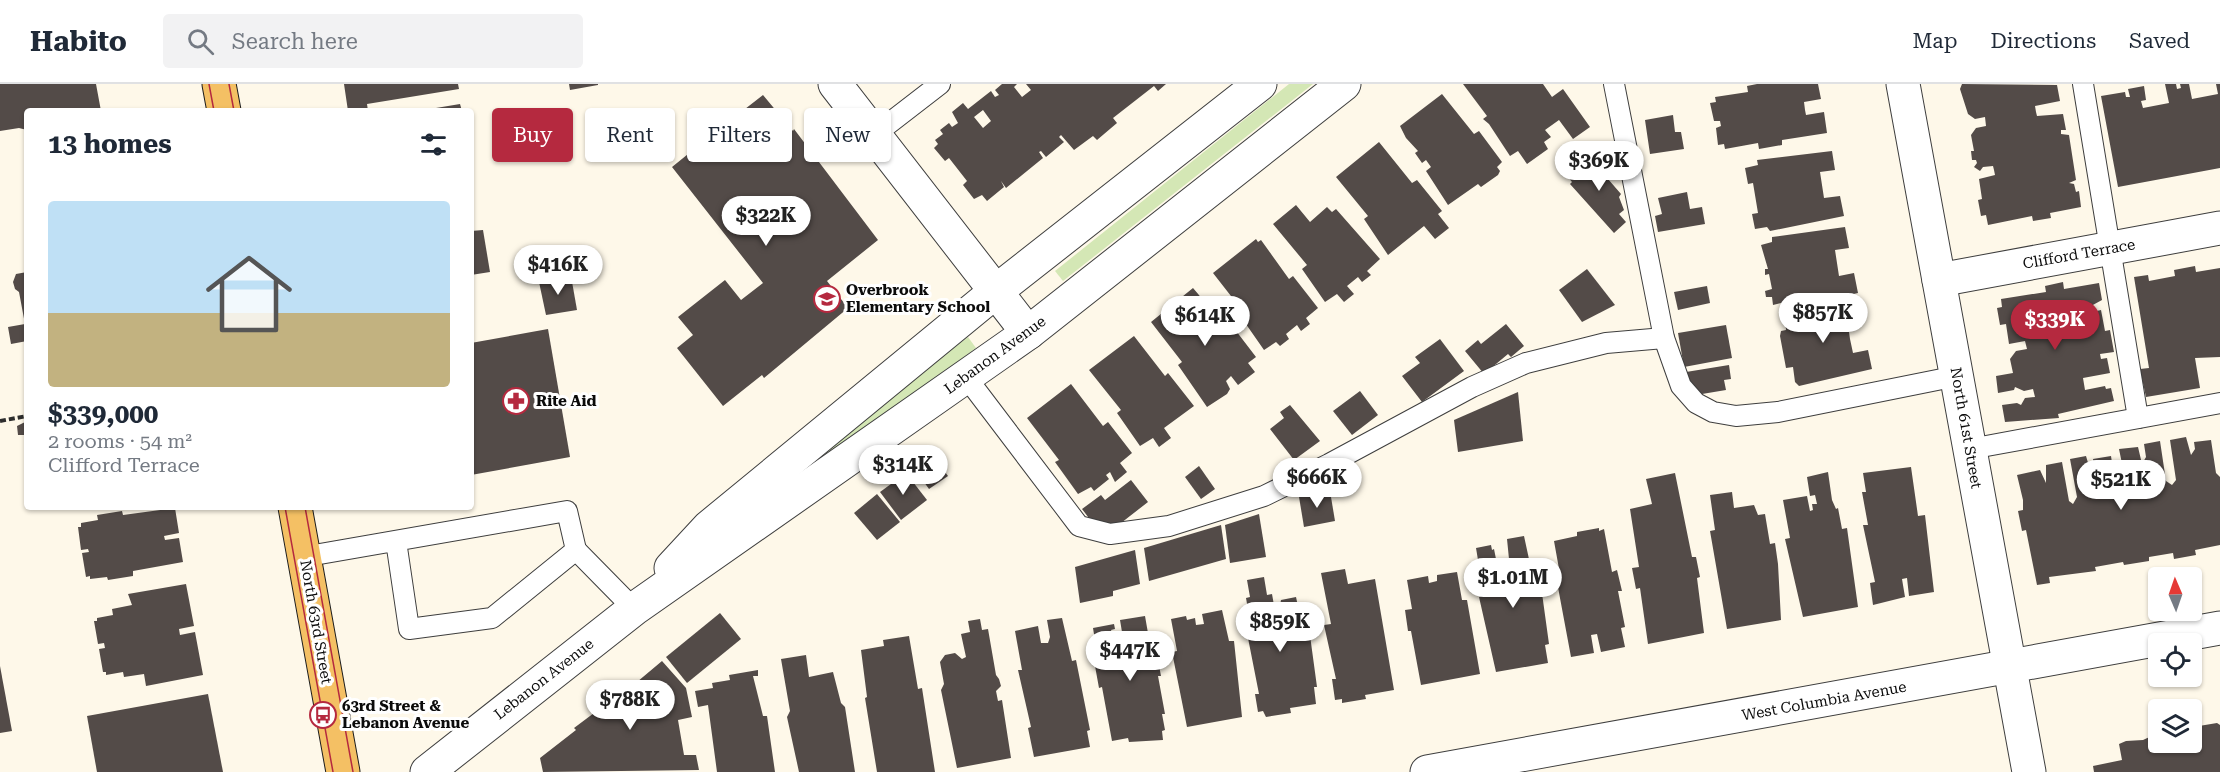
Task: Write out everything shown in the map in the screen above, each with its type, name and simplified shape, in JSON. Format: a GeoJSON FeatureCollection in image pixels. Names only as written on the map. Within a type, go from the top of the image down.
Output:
{"type":"FeatureCollection","features":[{"type":"Feature","properties":{"kind":"main road"},"geometry":{"type":"LineString","coordinates":[[219,84],[223,108]]}},
{"type":"Feature","properties":{"kind":"main road","name":"North 63rd Street"},"geometry":{"type":"LineString","coordinates":[[296,510],[343,772]]}},
{"type":"Feature","properties":{"kind":"street"},"geometry":{"type":"LineString","coordinates":[[835,84],[853,108]]}},
{"type":"Feature","properties":{"kind":"street","name":"Lebanon Avenue"},"geometry":{"type":"LineString","coordinates":[[634,609],[709,527],[995,292],[1260,84]]}},
{"type":"Feature","properties":{"kind":"street","name":"Lebanon Avenue"},"geometry":{"type":"LineString","coordinates":[[427,772],[634,609],[1028,333],[1344,84]]}},
{"type":"Feature","properties":{"kind":"street","name":"North 61st Street"},"geometry":{"type":"LineString","coordinates":[[1903,84],[2029,772]]}},
{"type":"Feature","properties":{"kind":"street"},"geometry":{"type":"LineString","coordinates":[[891,157],[1028,333]]}},
{"type":"Feature","properties":{"kind":"street","name":"Clifford Terrace"},"geometry":{"type":"LineString","coordinates":[[1939,280],[2220,228]]}},
{"type":"Feature","properties":{"kind":"street","name":"West Columbia Avenue"},"geometry":{"type":"LineString","coordinates":[[1427,772],[2220,628]]}},
{"type":"Feature","properties":{"kind":"lane"},"geometry":{"type":"LineString","coordinates":[[891,122],[940,84]]}},
{"type":"Feature","properties":{"kind":"lane"},"geometry":{"type":"LineString","coordinates":[[1614,84],[1664,338],[1681,386],[1696,404],[1713,412],[1736,416],[1779,412],[1956,376]]}},
{"type":"Feature","properties":{"kind":"lane"},"geometry":{"type":"LineString","coordinates":[[2083,84],[2138,418]]}},
{"type":"Feature","properties":{"kind":"lane"},"geometry":{"type":"LineString","coordinates":[[966,377],[1080,526],[1110,534],[1169,526],[1264,495],[1329,464],[1472,387],[1526,363],[1606,343],[1664,338]]}},
{"type":"Feature","properties":{"kind":"lane"},"geometry":{"type":"LineString","coordinates":[[1970,449],[2220,403]]}},
{"type":"Feature","properties":{"kind":"lane"},"geometry":{"type":"LineString","coordinates":[[304,558],[567,511],[576,550],[634,609]]}},
{"type":"Feature","properties":{"kind":"lane"},"geometry":{"type":"LineString","coordinates":[[396,541],[409,629],[492,618],[576,550]]}},
{"type":"Feature","properties":{"kind":"path"},"geometry":{"type":"LineString","coordinates":[[0,421],[24,417]]}},
{"type":"Feature","properties":{"kind":"green space"},"geometry":{"type":"Polygon","coordinates":[[[1289,84],[1313,84],[1063,281],[1055,271],[1289,84]]]}},
{"type":"Feature","properties":{"kind":"green space"},"geometry":{"type":"Polygon","coordinates":[[[968,337],[976,348],[716,547],[706,535],[968,337]]]}},
{"type":"Feature","properties":{"kind":"building"},"geometry":{"type":"Polygon","coordinates":[[[0,84],[96,84],[100,108],[24,108],[24,129],[0,131],[0,84]]]}},
{"type":"Feature","properties":{"kind":"building"},"geometry":{"type":"Polygon","coordinates":[[[344,84],[458,84],[459,89],[367,104],[368,108],[348,108],[344,84]]]}},
{"type":"Feature","properties":{"kind":"building"},"geometry":{"type":"Polygon","coordinates":[[[569,84],[598,84],[598,85],[570,90],[569,84]]]}},
{"type":"Feature","properties":{"kind":"building"},"geometry":{"type":"Polygon","coordinates":[[[1002,84],[1017,84],[1014,87],[1022,97],[1031,90],[1026,84],[1166,84],[1158,91],[1154,86],[1113,118],[1117,123],[1097,140],[1093,136],[1074,150],[1061,135],[1059,137],[1064,142],[1046,157],[1041,151],[1039,152],[1043,158],[1006,188],[1001,181],[1004,187],[987,201],[982,195],[974,199],[963,185],[967,181],[949,158],[945,161],[934,148],[938,144],[935,140],[943,134],[940,130],[949,123],[952,127],[958,123],[952,112],[963,103],[968,109],[991,91],[995,97],[999,95],[995,90],[1002,84]],[[983,110],[974,117],[983,128],[991,121],[983,110]]]}},
{"type":"Feature","properties":{"kind":"building"},"geometry":{"type":"Polygon","coordinates":[[[1463,84],[1543,84],[1552,97],[1563,89],[1590,127],[1573,139],[1559,120],[1545,130],[1551,137],[1544,142],[1548,149],[1527,164],[1518,151],[1510,156],[1489,124],[1483,119],[1487,116],[1463,84]]]}},
{"type":"Feature","properties":{"kind":"building"},"geometry":{"type":"Polygon","coordinates":[[[1818,84],[1821,99],[1804,102],[1805,110],[1806,115],[1824,112],[1827,133],[1782,140],[1782,145],[1759,149],[1758,143],[1725,149],[1724,144],[1718,145],[1716,128],[1721,126],[1720,121],[1714,121],[1710,103],[1716,102],[1715,97],[1748,92],[1747,86],[1818,84]]]}},
{"type":"Feature","properties":{"kind":"building"},"geometry":{"type":"Polygon","coordinates":[[[1962,84],[2057,85],[2060,101],[2035,106],[2036,112],[2037,116],[2063,114],[2066,130],[2061,130],[2061,134],[2069,135],[2076,180],[2069,183],[2074,184],[2076,192],[2079,191],[2081,207],[2050,213],[2051,218],[2033,221],[2032,216],[1988,225],[1986,215],[1981,216],[1978,200],[1982,199],[1979,179],[1995,175],[1994,170],[1993,166],[1983,167],[1980,171],[1974,167],[1977,163],[1976,160],[1972,160],[1971,151],[1974,151],[1971,135],[1976,128],[1986,126],[1985,117],[1975,119],[1968,114],[1960,89],[1962,84]]]}},
{"type":"Feature","properties":{"kind":"building"},"geometry":{"type":"Polygon","coordinates":[[[2165,84],[2176,84],[2177,89],[2181,88],[2180,84],[2189,84],[2192,99],[2218,94],[2216,84],[2220,84],[2220,168],[2118,187],[2101,96],[2125,92],[2126,97],[2130,97],[2128,89],[2144,86],[2146,100],[2141,101],[2143,108],[2169,103],[2165,84]]]}},
{"type":"Feature","properties":{"kind":"building"},"geometry":{"type":"Polygon","coordinates":[[[1442,94],[1474,134],[1479,131],[1502,162],[1497,167],[1500,171],[1498,175],[1481,187],[1478,184],[1448,205],[1426,171],[1431,167],[1426,160],[1422,163],[1415,153],[1418,151],[1406,138],[1400,126],[1442,94]]]}},
{"type":"Feature","properties":{"kind":"building","name":"Overbrook Elementary School"},"geometry":{"type":"Polygon","coordinates":[[[763,95],[774,108],[746,108],[763,95]]]}},
{"type":"Feature","properties":{"kind":"building"},"geometry":{"type":"Polygon","coordinates":[[[460,104],[461,108],[436,108],[460,104]]]}},
{"type":"Feature","properties":{"kind":"building"},"geometry":{"type":"Polygon","coordinates":[[[1673,115],[1675,132],[1681,132],[1684,149],[1650,154],[1645,120],[1673,115]]]}},
{"type":"Feature","properties":{"kind":"building","name":"Overbrook Elementary School"},"geometry":{"type":"Polygon","coordinates":[[[794,129],[804,142],[804,162],[819,162],[878,240],[827,281],[848,308],[764,378],[762,375],[723,406],[677,348],[693,335],[678,317],[725,280],[741,300],[763,283],[672,167],[687,155],[687,162],[792,162],[792,130],[794,129]]]}},
{"type":"Feature","properties":{"kind":"building"},"geometry":{"type":"Polygon","coordinates":[[[1379,142],[1412,183],[1417,180],[1442,211],[1438,214],[1449,228],[1435,239],[1424,226],[1388,255],[1364,219],[1368,216],[1336,177],[1379,142]]]}},
{"type":"Feature","properties":{"kind":"building"},"geometry":{"type":"Polygon","coordinates":[[[1832,151],[1835,170],[1820,172],[1824,198],[1840,196],[1844,216],[1770,231],[1767,227],[1755,229],[1752,214],[1758,213],[1753,183],[1748,184],[1745,168],[1758,165],[1757,160],[1832,151]]]}},
{"type":"Feature","properties":{"kind":"building"},"geometry":{"type":"Polygon","coordinates":[[[1587,158],[1593,165],[1599,160],[1613,175],[1608,179],[1621,194],[1619,197],[1624,210],[1619,214],[1626,222],[1614,233],[1570,184],[1572,182],[1567,176],[1587,158]]]}},
{"type":"Feature","properties":{"kind":"building"},"geometry":{"type":"Polygon","coordinates":[[[1687,192],[1690,209],[1702,207],[1705,224],[1658,232],[1655,216],[1662,214],[1658,198],[1687,192]]]}},
{"type":"Feature","properties":{"kind":"building"},"geometry":{"type":"Polygon","coordinates":[[[1296,205],[1310,222],[1327,207],[1332,212],[1336,209],[1380,259],[1367,271],[1371,275],[1362,282],[1358,277],[1347,286],[1354,294],[1344,302],[1337,294],[1325,302],[1302,269],[1307,265],[1273,224],[1296,205]]]}},
{"type":"Feature","properties":{"kind":"building"},"geometry":{"type":"Polygon","coordinates":[[[1845,227],[1849,248],[1835,250],[1839,276],[1854,273],[1858,293],[1786,309],[1781,303],[1773,305],[1772,297],[1766,297],[1765,291],[1772,289],[1769,274],[1765,275],[1765,269],[1768,269],[1761,245],[1772,242],[1772,237],[1845,227]]]}},
{"type":"Feature","properties":{"kind":"building"},"geometry":{"type":"Polygon","coordinates":[[[483,230],[490,272],[474,275],[474,231],[483,230]]]}},
{"type":"Feature","properties":{"kind":"building"},"geometry":{"type":"Polygon","coordinates":[[[1256,239],[1258,242],[1261,240],[1289,279],[1293,276],[1318,308],[1306,318],[1310,324],[1301,331],[1297,325],[1286,334],[1289,339],[1280,346],[1276,342],[1264,350],[1241,317],[1245,314],[1213,273],[1256,239]]]}},
{"type":"Feature","properties":{"kind":"building"},"geometry":{"type":"Polygon","coordinates":[[[2195,266],[2196,272],[2220,268],[2220,357],[2195,358],[2200,388],[2146,397],[2140,369],[2149,368],[2134,277],[2148,275],[2149,281],[2175,276],[2174,270],[2195,266]]]}},
{"type":"Feature","properties":{"kind":"building"},"geometry":{"type":"Polygon","coordinates":[[[1587,269],[1615,305],[1582,322],[1559,290],[1587,269]]]}},
{"type":"Feature","properties":{"kind":"building"},"geometry":{"type":"Polygon","coordinates":[[[24,273],[24,319],[19,292],[15,289],[13,282],[16,274],[24,273]]]}},
{"type":"Feature","properties":{"kind":"building"},"geometry":{"type":"Polygon","coordinates":[[[571,276],[577,310],[546,315],[539,282],[571,276]]]}},
{"type":"Feature","properties":{"kind":"building"},"geometry":{"type":"Polygon","coordinates":[[[2063,282],[2064,289],[2099,283],[2102,300],[2091,306],[2092,312],[2101,310],[2105,331],[2110,330],[2114,352],[2100,354],[2101,359],[2107,358],[2110,373],[2083,378],[2085,390],[2105,386],[2106,389],[2111,388],[2114,401],[2058,414],[2059,418],[2005,422],[2002,405],[2017,403],[2021,405],[2025,398],[2035,397],[2033,389],[2024,391],[2015,387],[2014,390],[1998,393],[1996,376],[2013,373],[2010,359],[2016,351],[2027,349],[2025,341],[2009,344],[2006,324],[2000,325],[1997,308],[2002,307],[2001,299],[2046,292],[2045,286],[2063,282]]]}},
{"type":"Feature","properties":{"kind":"building"},"geometry":{"type":"Polygon","coordinates":[[[1707,286],[1710,303],[1678,310],[1674,292],[1707,286]]]}},
{"type":"Feature","properties":{"kind":"building"},"geometry":{"type":"Polygon","coordinates":[[[1193,288],[1226,327],[1230,323],[1256,357],[1248,363],[1255,372],[1238,385],[1231,376],[1226,381],[1230,389],[1227,394],[1207,407],[1178,365],[1182,362],[1151,322],[1193,288]]]}},
{"type":"Feature","properties":{"kind":"building"},"geometry":{"type":"Polygon","coordinates":[[[1859,303],[1863,322],[1848,325],[1850,339],[1853,353],[1868,350],[1872,369],[1799,386],[1795,382],[1793,367],[1786,368],[1780,336],[1781,331],[1786,330],[1785,315],[1859,303]]]}},
{"type":"Feature","properties":{"kind":"building"},"geometry":{"type":"Polygon","coordinates":[[[24,324],[24,342],[11,344],[8,327],[24,324]]]}},
{"type":"Feature","properties":{"kind":"building"},"geometry":{"type":"Polygon","coordinates":[[[1506,324],[1524,346],[1511,357],[1508,354],[1484,374],[1465,351],[1478,340],[1481,344],[1506,324]]]}},
{"type":"Feature","properties":{"kind":"building"},"geometry":{"type":"Polygon","coordinates":[[[1726,325],[1732,358],[1684,367],[1678,333],[1726,325]]]}},
{"type":"Feature","properties":{"kind":"building","name":"Rite Aid"},"geometry":{"type":"Polygon","coordinates":[[[548,329],[570,457],[474,474],[474,342],[548,329]]]}},
{"type":"Feature","properties":{"kind":"building"},"geometry":{"type":"Polygon","coordinates":[[[1134,336],[1165,376],[1168,373],[1194,406],[1164,428],[1171,438],[1159,447],[1153,438],[1140,446],[1117,413],[1121,410],[1089,370],[1134,336]]]}},
{"type":"Feature","properties":{"kind":"building"},"geometry":{"type":"Polygon","coordinates":[[[1440,339],[1464,371],[1422,402],[1402,376],[1420,363],[1415,357],[1440,339]]]}},
{"type":"Feature","properties":{"kind":"building"},"geometry":{"type":"Polygon","coordinates":[[[1729,365],[1731,379],[1724,380],[1726,390],[1690,396],[1686,372],[1729,365]]]}},
{"type":"Feature","properties":{"kind":"building"},"geometry":{"type":"Polygon","coordinates":[[[1071,384],[1103,426],[1108,422],[1132,453],[1120,463],[1127,472],[1115,482],[1110,472],[1106,475],[1109,479],[1094,491],[1091,487],[1078,494],[1055,462],[1059,460],[1027,418],[1071,384]]]}},
{"type":"Feature","properties":{"kind":"building"},"geometry":{"type":"Polygon","coordinates":[[[1360,391],[1378,415],[1352,435],[1333,411],[1360,391]]]}},
{"type":"Feature","properties":{"kind":"building"},"geometry":{"type":"Polygon","coordinates":[[[1518,392],[1523,441],[1458,452],[1454,420],[1518,392]]]}},
{"type":"Feature","properties":{"kind":"building"},"geometry":{"type":"Polygon","coordinates":[[[1290,405],[1320,441],[1294,460],[1270,429],[1284,418],[1280,412],[1290,405]]]}},
{"type":"Feature","properties":{"kind":"building"},"geometry":{"type":"Polygon","coordinates":[[[24,422],[24,435],[18,435],[17,426],[24,422]]]}},
{"type":"Feature","properties":{"kind":"building"},"geometry":{"type":"Polygon","coordinates":[[[2186,437],[2191,455],[2195,449],[2194,442],[2211,440],[2216,473],[2220,477],[2220,545],[2195,550],[2196,555],[2174,559],[2173,553],[2149,557],[2149,561],[2124,565],[2123,562],[2095,567],[2096,571],[2049,577],[2050,583],[2037,585],[2026,530],[2022,531],[2018,511],[2023,510],[2023,500],[2017,475],[2040,470],[2046,483],[2046,465],[2062,462],[2069,501],[2073,504],[2077,497],[2070,459],[2086,456],[2091,473],[2095,473],[2093,459],[2111,456],[2116,490],[2123,494],[2127,488],[2119,449],[2138,447],[2142,464],[2146,457],[2144,444],[2160,441],[2166,481],[2172,485],[2176,480],[2170,440],[2186,437]]]}},
{"type":"Feature","properties":{"kind":"building"},"geometry":{"type":"Polygon","coordinates":[[[932,455],[948,476],[929,489],[914,468],[932,455]]]}},
{"type":"Feature","properties":{"kind":"building"},"geometry":{"type":"Polygon","coordinates":[[[1199,466],[1215,489],[1201,499],[1185,477],[1199,466]]]}},
{"type":"Feature","properties":{"kind":"building"},"geometry":{"type":"Polygon","coordinates":[[[1911,467],[1918,516],[1925,515],[1934,592],[1909,596],[1907,578],[1902,579],[1905,597],[1873,605],[1870,583],[1875,582],[1863,525],[1868,525],[1862,492],[1866,492],[1863,473],[1911,467]]]}},
{"type":"Feature","properties":{"kind":"building"},"geometry":{"type":"Polygon","coordinates":[[[1828,472],[1832,500],[1836,509],[1838,508],[1842,529],[1847,528],[1858,607],[1803,617],[1785,539],[1790,538],[1783,500],[1807,496],[1810,511],[1813,510],[1812,504],[1817,504],[1815,495],[1810,496],[1807,477],[1828,472]]]}},
{"type":"Feature","properties":{"kind":"building"},"geometry":{"type":"Polygon","coordinates":[[[906,473],[927,500],[901,520],[880,492],[906,473]]]}},
{"type":"Feature","properties":{"kind":"building"},"geometry":{"type":"Polygon","coordinates":[[[1675,473],[1692,557],[1696,557],[1700,577],[1697,578],[1704,633],[1648,644],[1640,588],[1636,589],[1632,568],[1639,567],[1630,509],[1652,504],[1646,479],[1675,473]]]}},
{"type":"Feature","properties":{"kind":"building"},"geometry":{"type":"Polygon","coordinates":[[[1131,480],[1148,502],[1121,523],[1098,530],[1082,509],[1101,495],[1105,500],[1131,480]]]}},
{"type":"Feature","properties":{"kind":"building"},"geometry":{"type":"Polygon","coordinates":[[[1330,491],[1335,521],[1304,527],[1299,497],[1330,491]]]}},
{"type":"Feature","properties":{"kind":"building"},"geometry":{"type":"Polygon","coordinates":[[[1732,492],[1734,508],[1754,505],[1758,515],[1765,514],[1770,544],[1775,543],[1781,620],[1727,629],[1710,531],[1715,530],[1710,495],[1732,492]]]}},
{"type":"Feature","properties":{"kind":"building"},"geometry":{"type":"Polygon","coordinates":[[[877,494],[900,522],[877,540],[854,513],[877,494]]]}},
{"type":"Feature","properties":{"kind":"building"},"geometry":{"type":"Polygon","coordinates":[[[175,510],[179,533],[164,536],[165,540],[179,538],[183,562],[133,571],[133,576],[108,580],[107,577],[90,579],[90,576],[86,577],[82,553],[89,552],[88,549],[81,550],[78,527],[81,527],[81,523],[98,520],[97,515],[122,511],[123,515],[175,510]]]}},
{"type":"Feature","properties":{"kind":"building"},"geometry":{"type":"Polygon","coordinates":[[[1259,514],[1266,557],[1230,563],[1225,525],[1259,514]]]}},
{"type":"Feature","properties":{"kind":"building"},"geometry":{"type":"Polygon","coordinates":[[[1221,525],[1226,559],[1149,581],[1144,548],[1221,525]]]}},
{"type":"Feature","properties":{"kind":"building"},"geometry":{"type":"Polygon","coordinates":[[[1599,528],[1599,531],[1604,529],[1612,572],[1617,570],[1622,591],[1618,591],[1625,627],[1621,628],[1625,647],[1601,652],[1597,634],[1591,635],[1594,653],[1571,657],[1557,582],[1561,580],[1554,541],[1577,536],[1577,532],[1599,528]]]}},
{"type":"Feature","properties":{"kind":"building"},"geometry":{"type":"Polygon","coordinates":[[[1524,536],[1535,587],[1541,586],[1549,644],[1545,645],[1548,663],[1496,672],[1479,597],[1484,596],[1476,548],[1491,545],[1497,564],[1501,564],[1502,570],[1510,569],[1507,539],[1524,536]]]}},
{"type":"Feature","properties":{"kind":"building"},"geometry":{"type":"Polygon","coordinates":[[[1135,550],[1140,584],[1113,591],[1113,596],[1080,603],[1075,567],[1135,550]]]}},
{"type":"Feature","properties":{"kind":"building"},"geometry":{"type":"Polygon","coordinates":[[[1345,569],[1348,584],[1375,579],[1394,690],[1365,695],[1366,699],[1342,703],[1342,699],[1335,700],[1332,679],[1336,679],[1324,625],[1331,624],[1321,573],[1345,569]]]}},
{"type":"Feature","properties":{"kind":"building"},"geometry":{"type":"Polygon","coordinates":[[[1457,572],[1462,600],[1467,600],[1480,674],[1421,685],[1405,610],[1412,609],[1407,580],[1428,576],[1429,583],[1437,581],[1437,575],[1457,572]]]}},
{"type":"Feature","properties":{"kind":"building"},"geometry":{"type":"Polygon","coordinates":[[[1264,577],[1267,595],[1272,594],[1275,611],[1279,610],[1281,600],[1296,597],[1303,629],[1309,628],[1317,687],[1314,687],[1316,704],[1290,708],[1291,713],[1266,717],[1263,711],[1258,712],[1255,694],[1259,694],[1248,638],[1253,638],[1246,598],[1250,597],[1247,580],[1264,577]]]}},
{"type":"Feature","properties":{"kind":"building"},"geometry":{"type":"Polygon","coordinates":[[[186,584],[194,626],[179,629],[180,635],[195,632],[203,675],[146,686],[144,674],[124,677],[123,672],[106,675],[106,672],[103,672],[99,649],[105,648],[104,643],[98,644],[94,621],[97,621],[97,618],[113,615],[112,609],[132,605],[128,594],[186,584]]]}},
{"type":"Feature","properties":{"kind":"building"},"geometry":{"type":"Polygon","coordinates":[[[1222,610],[1229,641],[1234,641],[1242,717],[1187,727],[1172,652],[1177,651],[1171,619],[1186,616],[1187,620],[1195,618],[1196,625],[1204,624],[1202,614],[1222,610]]]}},
{"type":"Feature","properties":{"kind":"building"},"geometry":{"type":"Polygon","coordinates":[[[720,613],[741,639],[687,683],[666,657],[720,613]]]}},
{"type":"Feature","properties":{"kind":"building"},"geometry":{"type":"Polygon","coordinates":[[[1145,616],[1152,656],[1157,655],[1161,676],[1158,676],[1165,714],[1162,714],[1165,730],[1162,731],[1163,740],[1129,742],[1128,738],[1112,741],[1102,687],[1099,688],[1095,666],[1099,665],[1093,628],[1114,624],[1115,629],[1111,630],[1112,633],[1118,632],[1119,639],[1123,638],[1120,620],[1145,616]]]}},
{"type":"Feature","properties":{"kind":"building"},"geometry":{"type":"Polygon","coordinates":[[[1062,618],[1072,661],[1076,660],[1090,730],[1087,731],[1090,747],[1034,757],[1028,728],[1031,727],[1018,670],[1022,670],[1015,631],[1038,626],[1041,643],[1048,643],[1050,637],[1047,620],[1062,618]]]}},
{"type":"Feature","properties":{"kind":"building"},"geometry":{"type":"Polygon","coordinates":[[[980,619],[982,630],[988,629],[996,675],[1001,686],[996,691],[998,701],[1002,700],[1011,758],[957,768],[941,690],[944,684],[940,662],[945,655],[955,653],[962,659],[966,657],[961,634],[970,632],[968,621],[980,619]]]}},
{"type":"Feature","properties":{"kind":"building"},"geometry":{"type":"Polygon","coordinates":[[[909,636],[918,689],[922,688],[935,772],[877,772],[865,698],[867,697],[861,650],[884,646],[883,640],[909,636]]]}},
{"type":"Feature","properties":{"kind":"building"},"geometry":{"type":"Polygon","coordinates":[[[806,655],[809,677],[833,672],[841,703],[845,707],[855,772],[799,772],[787,717],[790,711],[781,659],[806,655]]]}},
{"type":"Feature","properties":{"kind":"building"},"geometry":{"type":"Polygon","coordinates":[[[662,661],[686,688],[692,717],[678,720],[684,755],[696,755],[699,770],[543,772],[540,758],[576,730],[574,728],[602,707],[605,701],[626,688],[625,684],[637,682],[662,661]]]}},
{"type":"Feature","properties":{"kind":"building"},"geometry":{"type":"Polygon","coordinates":[[[0,666],[12,731],[0,733],[0,666]]]}},
{"type":"Feature","properties":{"kind":"building"},"geometry":{"type":"Polygon","coordinates":[[[758,670],[758,676],[753,676],[763,716],[767,716],[775,772],[717,772],[708,705],[698,707],[695,691],[713,688],[712,683],[730,680],[729,675],[758,670]]]}},
{"type":"Feature","properties":{"kind":"building"},"geometry":{"type":"Polygon","coordinates":[[[208,694],[223,772],[97,772],[87,716],[208,694]]]}},
{"type":"Feature","properties":{"kind":"building"},"geometry":{"type":"Polygon","coordinates":[[[2217,723],[2220,725],[2220,772],[2094,772],[2093,766],[2122,760],[2119,744],[2126,741],[2148,738],[2148,753],[2202,753],[2202,726],[2217,723]]]}},
{"type":"Feature","properties":{"kind":"tram line"},"geometry":{"type":"LineString","coordinates":[[209,84],[213,108]]}},
{"type":"Feature","properties":{"kind":"tram line"},"geometry":{"type":"LineString","coordinates":[[229,84],[233,108]]}},
{"type":"Feature","properties":{"kind":"tram line"},"geometry":{"type":"LineString","coordinates":[[286,510],[333,772]]}},
{"type":"Feature","properties":{"kind":"tram line"},"geometry":{"type":"LineString","coordinates":[[306,510],[353,772]]}},
{"type":"Feature","properties":{"kind":"place","name":"Overbrook Elementary School"},"geometry":{"type":"Point","coordinates":[827,299]}},
{"type":"Feature","properties":{"kind":"place","name":"Rite Aid"},"geometry":{"type":"Point","coordinates":[516,401]}},
{"type":"Feature","properties":{"kind":"place","name":"63rd Street & Lebanon Avenue"},"geometry":{"type":"Point","coordinates":[323,715]}}]}
